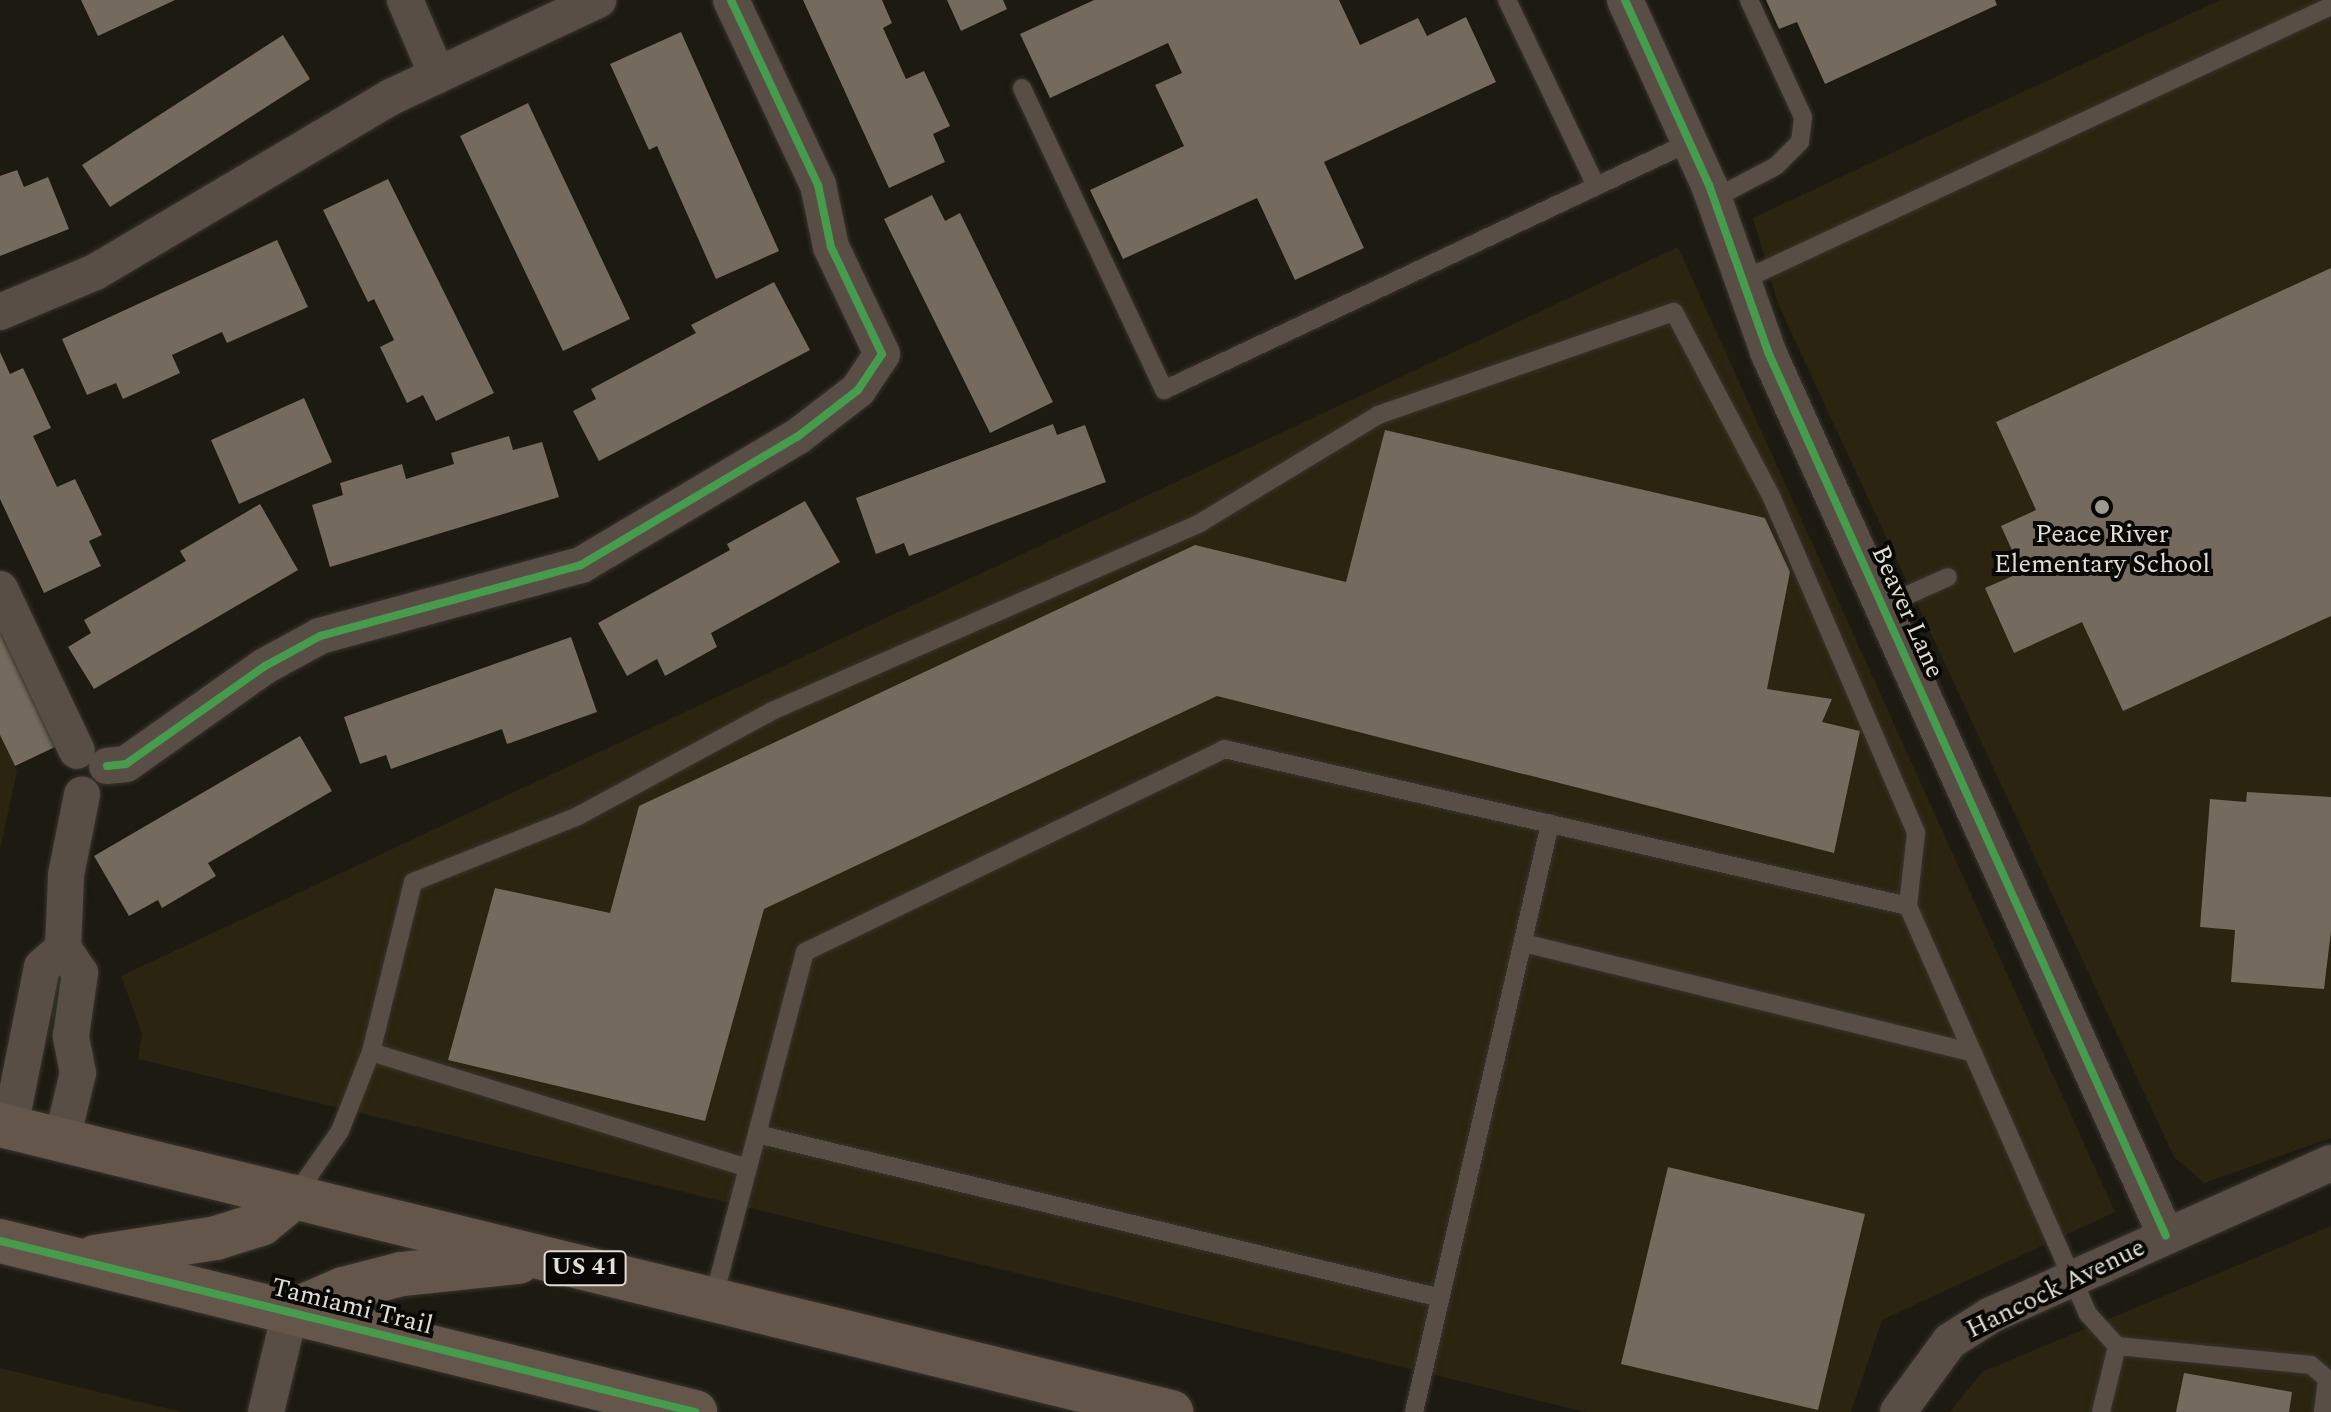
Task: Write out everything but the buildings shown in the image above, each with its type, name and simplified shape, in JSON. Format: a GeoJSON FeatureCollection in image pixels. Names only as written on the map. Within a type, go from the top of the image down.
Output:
{"type":"FeatureCollection","features":[{"type":"Feature","properties":{"kind":"main road","name":"US 41"},"geometry":{"type":"LineString","coordinates":[[5,1126],[1171,1412]]}},
{"type":"Feature","properties":{"kind":"main road"},"geometry":{"type":"LineString","coordinates":[[77,1260],[216,1238],[261,1224],[294,1197]]}},
{"type":"Feature","properties":{"kind":"main road","name":"Tamiami Trail"},"geometry":{"type":"LineString","coordinates":[[0,1241],[290,1312],[627,1404],[695,1412]]}},
{"type":"Feature","properties":{"kind":"main road"},"geometry":{"type":"LineString","coordinates":[[290,1312],[343,1289],[402,1274],[548,1259]]}},
{"type":"Feature","properties":{"kind":"street"},"geometry":{"type":"LineString","coordinates":[[405,0],[437,75]]}},
{"type":"Feature","properties":{"kind":"street"},"geometry":{"type":"LineString","coordinates":[[0,312],[95,272],[437,75],[598,0]]}},
{"type":"Feature","properties":{"kind":"street"},"geometry":{"type":"LineString","coordinates":[[92,759],[126,764],[265,666],[320,636],[581,565],[797,437],[858,390],[882,354],[831,247],[818,185],[731,0]]}},
{"type":"Feature","properties":{"kind":"street","name":"Beaver Lane"},"geometry":{"type":"LineString","coordinates":[[1625,0],[1715,198],[1768,352],[2166,1236]]}},
{"type":"Feature","properties":{"kind":"street"},"geometry":{"type":"LineString","coordinates":[[0,589],[92,759],[102,787],[82,795],[66,875],[63,948],[80,973],[71,1036],[78,1073],[62,1139]]}},
{"type":"Feature","properties":{"kind":"street"},"geometry":{"type":"LineString","coordinates":[[5,1126],[42,967],[63,948]]}},
{"type":"Feature","properties":{"kind":"street","name":"Hancock Avenue"},"geometry":{"type":"LineString","coordinates":[[1898,1412],[1950,1341],[2072,1277],[2331,1163]]}},
{"type":"Feature","properties":{"kind":"street"},"geometry":{"type":"LineString","coordinates":[[266,1412],[290,1312]]}},
{"type":"Feature","properties":{"kind":"lane"},"geometry":{"type":"LineString","coordinates":[[1507,0],[1595,184]]}},
{"type":"Feature","properties":{"kind":"lane"},"geometry":{"type":"LineString","coordinates":[[1715,198],[1776,166],[1800,142],[1803,117],[1749,0]]}},
{"type":"Feature","properties":{"kind":"lane"},"geometry":{"type":"LineString","coordinates":[[1743,280],[2331,6]]}},
{"type":"Feature","properties":{"kind":"lane"},"geometry":{"type":"LineString","coordinates":[[1022,88],[1164,390],[1595,184],[1690,142]]}},
{"type":"Feature","properties":{"kind":"lane"},"geometry":{"type":"LineString","coordinates":[[294,1197],[340,1131],[371,1052],[413,882],[578,816],[772,711],[1200,523],[1378,415],[1674,312],[1772,498],[1916,833],[1908,906],[2088,1314],[2117,1346],[2311,1365],[2327,1379],[2323,1412]]}},
{"type":"Feature","properties":{"kind":"lane"},"geometry":{"type":"LineString","coordinates":[[1883,606],[1948,577]]}},
{"type":"Feature","properties":{"kind":"lane"},"geometry":{"type":"LineString","coordinates":[[713,1300],[805,952],[1224,749],[1908,906]]}},
{"type":"Feature","properties":{"kind":"lane"},"geometry":{"type":"LineString","coordinates":[[1414,1412],[1550,824]]}},
{"type":"Feature","properties":{"kind":"lane"},"geometry":{"type":"LineString","coordinates":[[1523,943],[1973,1053]]}},
{"type":"Feature","properties":{"kind":"lane"},"geometry":{"type":"LineString","coordinates":[[371,1052],[748,1168]]}},
{"type":"Feature","properties":{"kind":"lane"},"geometry":{"type":"LineString","coordinates":[[757,1134],[1441,1298]]}},
{"type":"Feature","properties":{"kind":"lane"},"geometry":{"type":"LineString","coordinates":[[2101,1412],[2117,1346]]}},
{"type":"Feature","properties":{"kind":"shaded area","name":"Peace River Elementary School"},"geometry":{"type":"Polygon","coordinates":[[[2220,0],[2331,0],[2331,1138],[2204,1183],[2174,1157],[1778,304],[1753,218],[2220,0]]]}},
{"type":"Feature","properties":{"kind":"shaded area"},"geometry":{"type":"Polygon","coordinates":[[[1678,247],[2115,1212],[1882,1320],[1851,1412],[1586,1412],[138,1059],[142,1033],[121,976],[1678,247]]]}},
{"type":"Feature","properties":{"kind":"shaded area"},"geometry":{"type":"Polygon","coordinates":[[[0,737],[17,771],[0,850],[0,737]]]}},
{"type":"Feature","properties":{"kind":"shaded area"},"geometry":{"type":"Polygon","coordinates":[[[2331,1226],[2331,1412],[1950,1412],[1982,1372],[2331,1226]]]}},
{"type":"Feature","properties":{"kind":"shaded area"},"geometry":{"type":"Polygon","coordinates":[[[0,1368],[182,1412],[0,1412],[0,1368]]]}},
{"type":"Feature","properties":{"kind":"cycle path"},"geometry":{"type":"LineString","coordinates":[[107,766],[126,764],[265,666],[320,636],[581,565],[797,437],[858,390],[882,354],[831,247],[818,185],[731,0]]}},
{"type":"Feature","properties":{"kind":"cycle path"},"geometry":{"type":"LineString","coordinates":[[1625,0],[1709,185],[1768,352],[2166,1236]]}},
{"type":"Feature","properties":{"kind":"cycle path"},"geometry":{"type":"LineString","coordinates":[[0,1241],[695,1412]]}},
{"type":"Feature","properties":{"kind":"place","name":"Peace River Elementary School"},"geometry":{"type":"Point","coordinates":[2102,507]}}]}
